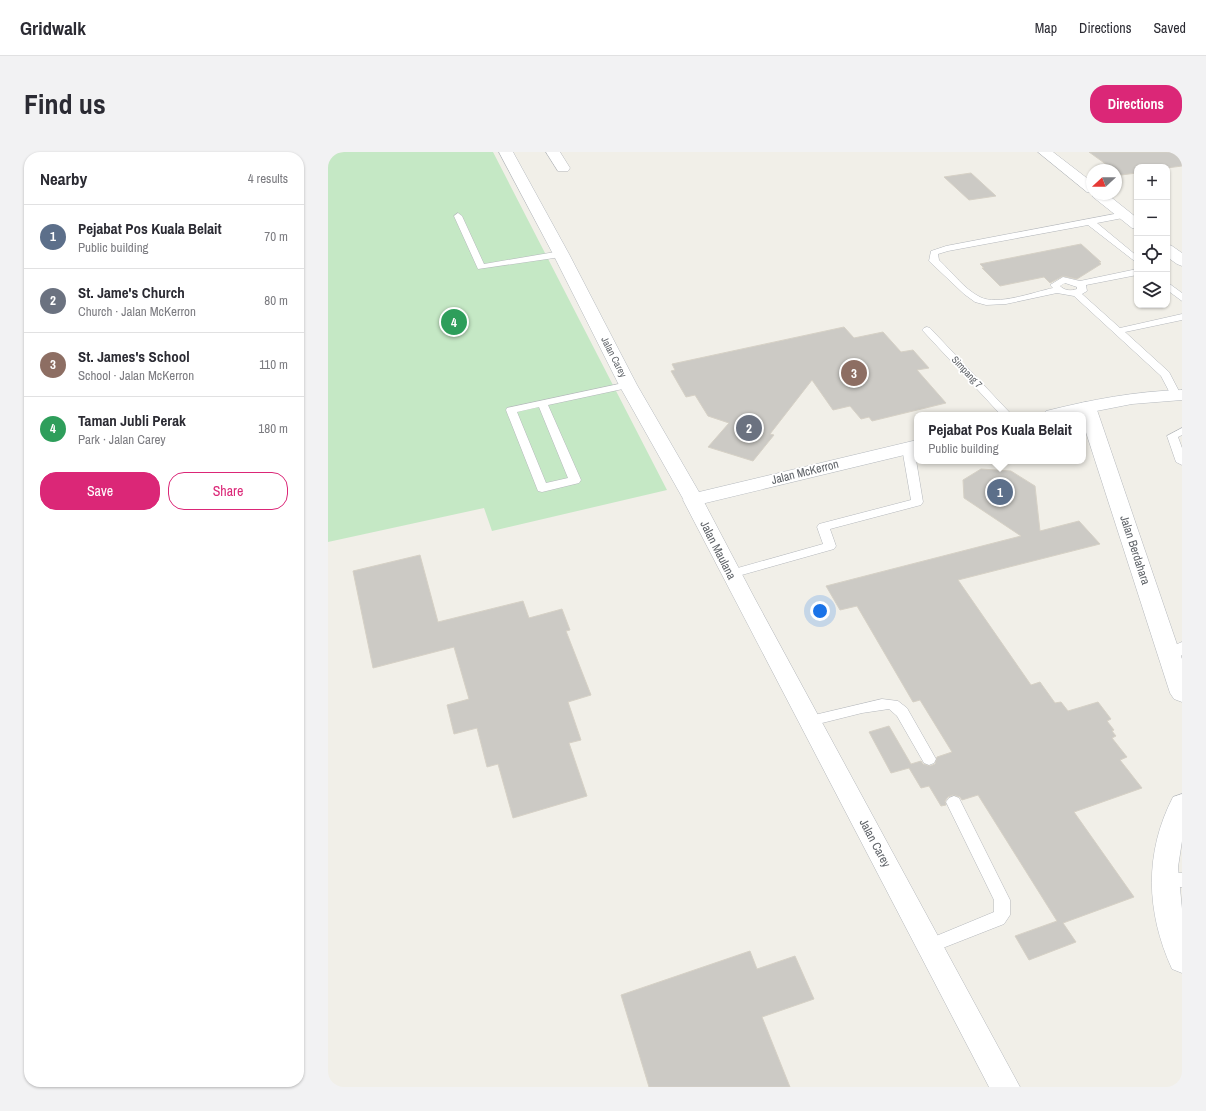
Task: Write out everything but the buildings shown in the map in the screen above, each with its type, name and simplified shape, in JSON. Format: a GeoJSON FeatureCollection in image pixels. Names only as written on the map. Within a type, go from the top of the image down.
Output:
{"type":"FeatureCollection","features":[{"type":"Feature","properties":{"kind":"street","name":"Jalan Carey"},"geometry":{"type":"LineString","coordinates":[[506,152],[561,254],[628,385],[693,500]]}},
{"type":"Feature","properties":{"kind":"street"},"geometry":{"type":"LineString","coordinates":[[553,152],[563,168]]}},
{"type":"Feature","properties":{"kind":"street"},"geometry":{"type":"LineString","coordinates":[[1045,152],[1086,184]]}},
{"type":"Feature","properties":{"kind":"street"},"geometry":{"type":"LineString","coordinates":[[1106,200],[1134,222]]}},
{"type":"Feature","properties":{"kind":"street"},"geometry":{"type":"LineString","coordinates":[[1170,251],[1182,261]]}},
{"type":"Feature","properties":{"kind":"street"},"geometry":{"type":"LineString","coordinates":[[1065,412],[1133,397],[1179,395]]}},
{"type":"Feature","properties":{"kind":"street","name":"Jalan Berdahara"},"geometry":{"type":"LineString","coordinates":[[1087,407],[1176,652],[1182,693]]}},
{"type":"Feature","properties":{"kind":"street","name":"Jalan McKerron"},"geometry":{"type":"LineString","coordinates":[[693,500],[913,447]]}},
{"type":"Feature","properties":{"kind":"street","name":"Jalan Maulana"},"geometry":{"type":"LineString","coordinates":[[693,500],[744,600]]}},
{"type":"Feature","properties":{"kind":"street","name":"Jalan Carey"},"geometry":{"type":"LineString","coordinates":[[744,600],[1005,1087]]}},
{"type":"Feature","properties":{"kind":"street"},"geometry":{"type":"LineString","coordinates":[[1182,804],[1166,854],[1174,880],[1170,925],[1182,960]]}},
{"type":"Feature","properties":{"kind":"lane"},"geometry":{"type":"LineString","coordinates":[[1125,215],[946,249],[934,253],[934,261],[972,296],[984,302],[996,302],[1057,290],[1064,293],[1134,273]]}},
{"type":"Feature","properties":{"kind":"lane"},"geometry":{"type":"LineString","coordinates":[[458,216],[481,267],[561,254]]}},
{"type":"Feature","properties":{"kind":"lane"},"geometry":{"type":"LineString","coordinates":[[1090,222],[1134,258]]}},
{"type":"Feature","properties":{"kind":"lane"},"geometry":{"type":"LineString","coordinates":[[1057,290],[1055,287],[1056,282],[1063,280],[1072,281],[1118,331],[1165,374],[1179,395]]}},
{"type":"Feature","properties":{"kind":"lane"},"geometry":{"type":"LineString","coordinates":[[1170,288],[1182,298]]}},
{"type":"Feature","properties":{"kind":"lane"},"geometry":{"type":"LineString","coordinates":[[1118,331],[1182,317]]}},
{"type":"Feature","properties":{"kind":"lane","name":"Simpang 7"},"geometry":{"type":"LineString","coordinates":[[927,330],[1004,412]]}},
{"type":"Feature","properties":{"kind":"lane"},"geometry":{"type":"LineString","coordinates":[[542,403],[575,480],[542,488],[511,410],[542,403],[628,385]]}},
{"type":"Feature","properties":{"kind":"lane"},"geometry":{"type":"LineString","coordinates":[[1182,432],[1172,436],[1182,462]]}},
{"type":"Feature","properties":{"kind":"lane"},"geometry":{"type":"LineString","coordinates":[[913,447],[914,461]]}},
{"type":"Feature","properties":{"kind":"lane"},"geometry":{"type":"LineString","coordinates":[[731,574],[830,546],[823,527],[917,502],[914,464]]}},
{"type":"Feature","properties":{"kind":"lane"},"geometry":{"type":"LineString","coordinates":[[810,721],[877,705],[888,704],[896,706],[902,712],[929,759]]}},
{"type":"Feature","properties":{"kind":"lane"},"geometry":{"type":"LineString","coordinates":[[930,946],[998,919],[1002,915],[1002,900],[954,802]]}},
{"type":"Feature","properties":{"kind":"green space"},"geometry":{"type":"Polygon","coordinates":[[[344,152],[493,152],[667,490],[492,531],[484,508],[328,542],[328,154],[344,152]]]}},
{"type":"Feature","properties":{"kind":"place","name":"Taman Jubli Perak"},"geometry":{"type":"Point","coordinates":[454,322]}},
{"type":"Feature","properties":{"kind":"place","name":"St. James's School"},"geometry":{"type":"Point","coordinates":[854,373]}},
{"type":"Feature","properties":{"kind":"place","name":"St. Jame's Church"},"geometry":{"type":"Point","coordinates":[749,428]}},
{"type":"Feature","properties":{"kind":"place","name":"Pejabat Pos Kuala Belait"},"geometry":{"type":"Point","coordinates":[1000,492]}}]}
